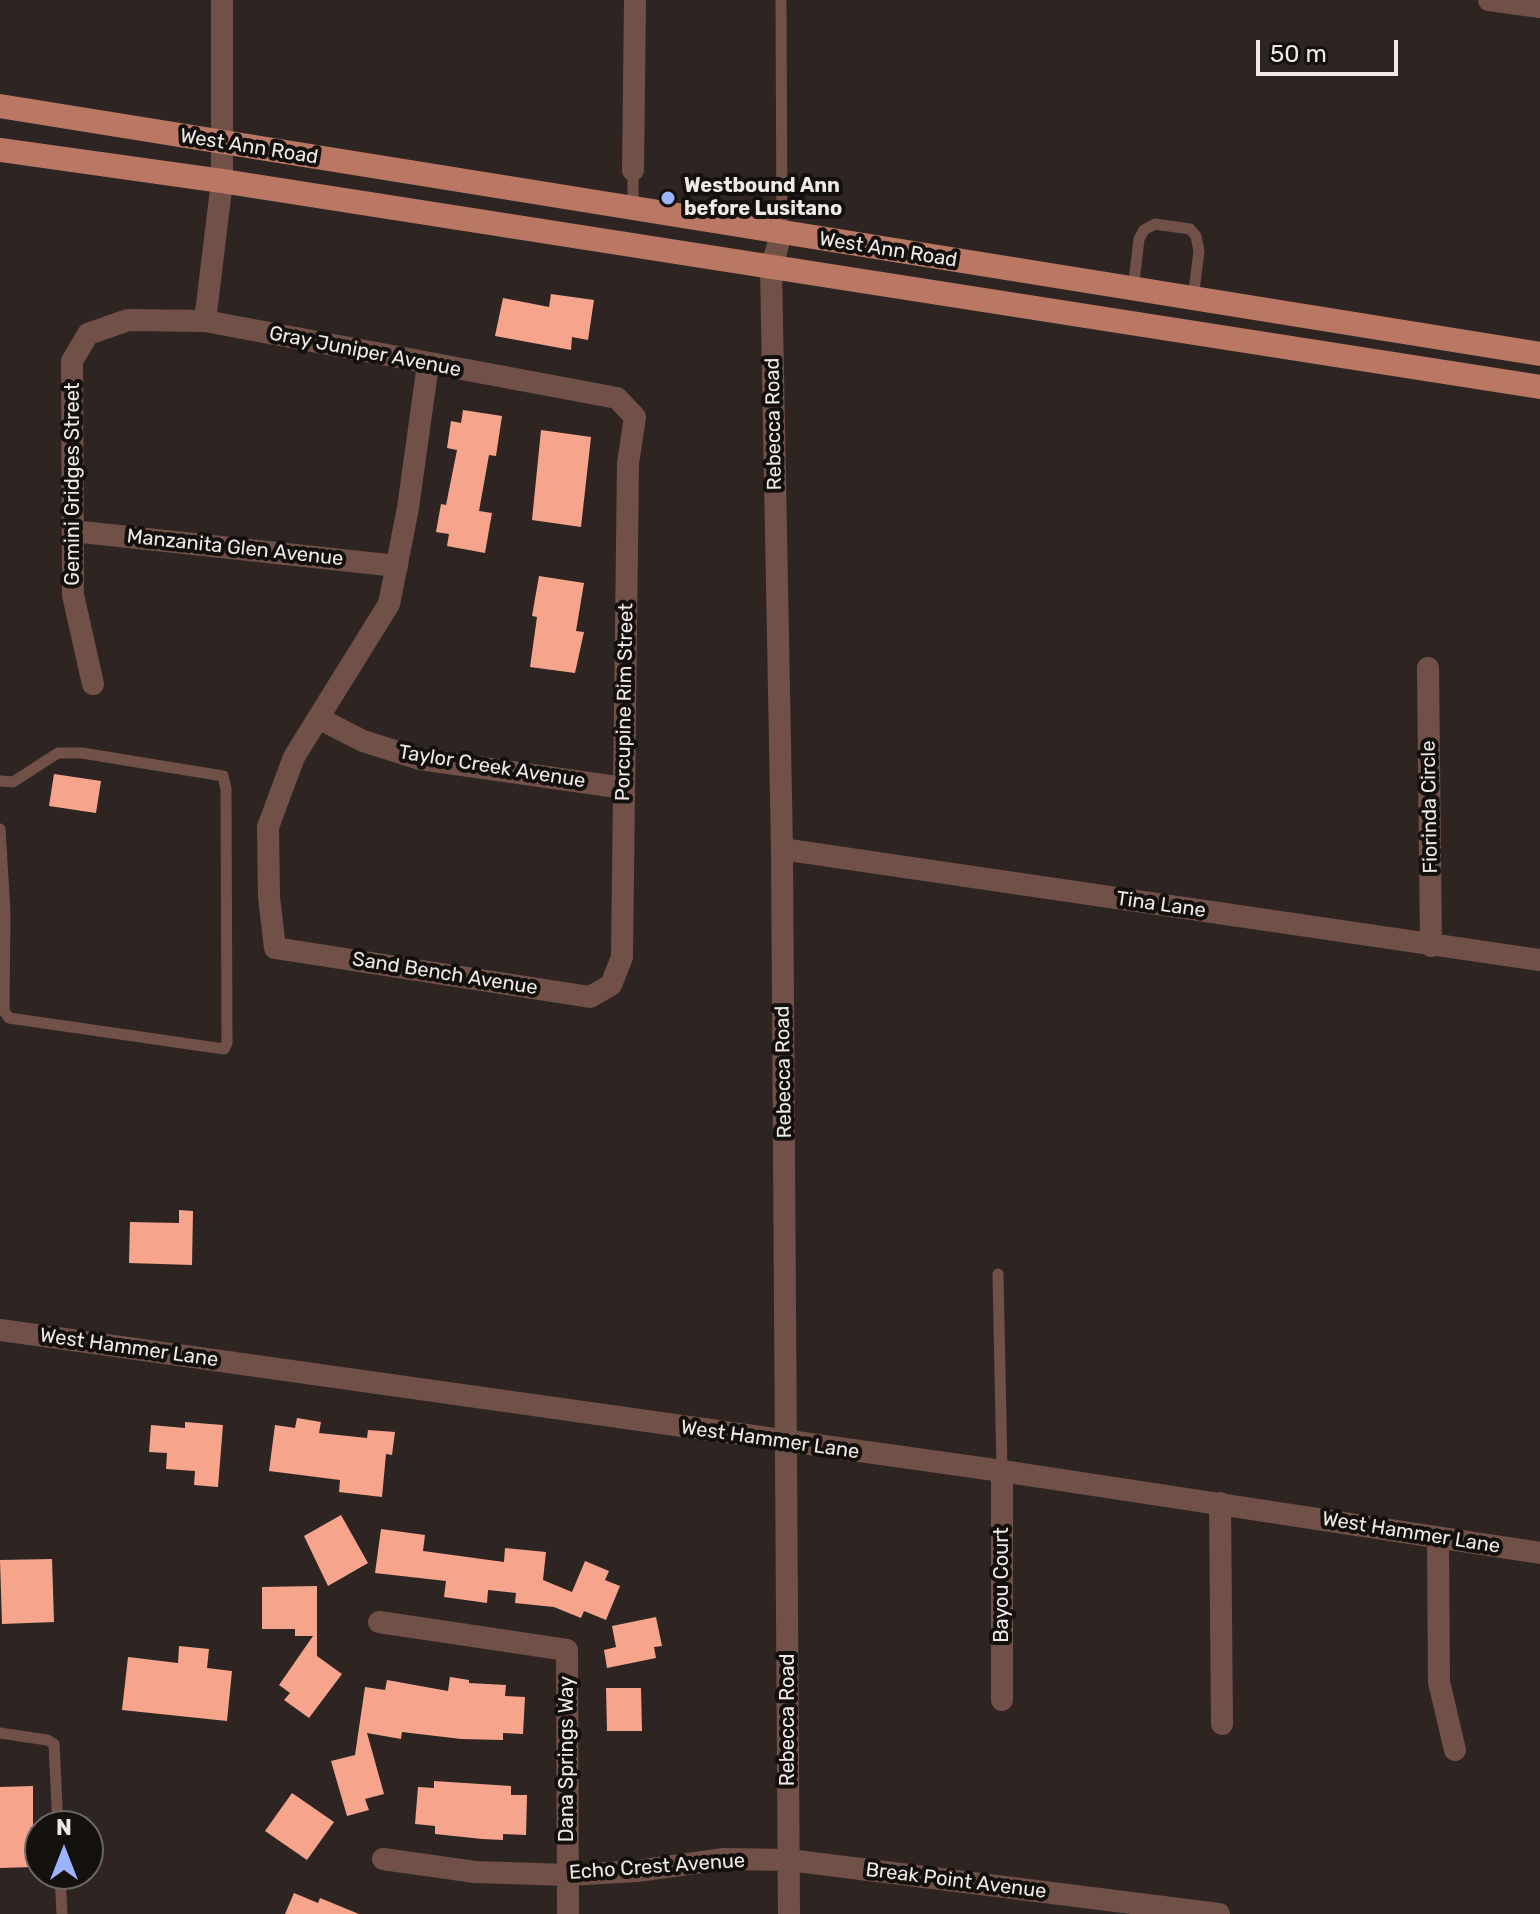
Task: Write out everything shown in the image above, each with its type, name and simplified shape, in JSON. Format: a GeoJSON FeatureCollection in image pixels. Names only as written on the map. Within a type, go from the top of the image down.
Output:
{"type":"FeatureCollection","features":[{"type":"Feature","properties":{"kind":"main road","name":"West Ann Road"},"geometry":{"type":"LineString","coordinates":[[0,106],[222,162],[771,268],[1540,387]]}},
{"type":"Feature","properties":{"kind":"main road","name":"West Ann Road"},"geometry":{"type":"LineString","coordinates":[[0,150],[222,162],[633,209],[1540,354]]}},
{"type":"Feature","properties":{"kind":"main road"},"geometry":{"type":"LineString","coordinates":[[1293,349],[1296,316]]}},
{"type":"Feature","properties":{"kind":"street"},"geometry":{"type":"LineString","coordinates":[[205,321],[222,162],[222,0]]}},
{"type":"Feature","properties":{"kind":"street"},"geometry":{"type":"LineString","coordinates":[[633,170],[635,0]]}},
{"type":"Feature","properties":{"kind":"street"},"geometry":{"type":"LineString","coordinates":[[1489,0],[1540,7]]}},
{"type":"Feature","properties":{"kind":"street","name":"Rebecca Road"},"geometry":{"type":"LineString","coordinates":[[782,232],[771,268],[782,849],[789,1914]]}},
{"type":"Feature","properties":{"kind":"street","name":"Gray Juniper Avenue"},"geometry":{"type":"LineString","coordinates":[[88,334],[128,320],[205,321],[617,398],[635,417]]}},
{"type":"Feature","properties":{"kind":"street","name":"Gemini Gridges Street"},"geometry":{"type":"LineString","coordinates":[[88,334],[72,361],[73,595],[93,684]]}},
{"type":"Feature","properties":{"kind":"street"},"geometry":{"type":"LineString","coordinates":[[318,718],[389,604],[428,364]]}},
{"type":"Feature","properties":{"kind":"street","name":"Porcupine Rim Street"},"geometry":{"type":"LineString","coordinates":[[611,985],[622,957],[628,463],[635,417]]}},
{"type":"Feature","properties":{"kind":"street","name":"Manzanita Glen Avenue"},"geometry":{"type":"LineString","coordinates":[[73,531],[397,566]]}},
{"type":"Feature","properties":{"kind":"street","name":"Fiorinda Circle"},"geometry":{"type":"LineString","coordinates":[[1428,668],[1431,946]]}},
{"type":"Feature","properties":{"kind":"street","name":"Taylor Creek Avenue"},"geometry":{"type":"LineString","coordinates":[[318,718],[363,741],[420,759],[624,788]]}},
{"type":"Feature","properties":{"kind":"street","name":"Sand Bench Avenue"},"geometry":{"type":"LineString","coordinates":[[318,718],[294,757],[268,827],[269,897],[275,948],[590,997],[611,985]]}},
{"type":"Feature","properties":{"kind":"street","name":"Tina Lane"},"geometry":{"type":"LineString","coordinates":[[782,849],[1540,960]]}},
{"type":"Feature","properties":{"kind":"street","name":"West Hammer Lane"},"geometry":{"type":"LineString","coordinates":[[0,1330],[1002,1471],[1540,1553]]}},
{"type":"Feature","properties":{"kind":"street","name":"Bayou Court"},"geometry":{"type":"LineString","coordinates":[[1002,1471],[1002,1700]]}},
{"type":"Feature","properties":{"kind":"street"},"geometry":{"type":"LineString","coordinates":[[1220,1503],[1222,1724]]}},
{"type":"Feature","properties":{"kind":"street"},"geometry":{"type":"LineString","coordinates":[[1438,1537],[1439,1682],[1455,1750]]}},
{"type":"Feature","properties":{"kind":"street","name":"Dana Springs Way"},"geometry":{"type":"LineString","coordinates":[[379,1622],[567,1650],[568,1914]]}},
{"type":"Feature","properties":{"kind":"street","name":"Echo Crest Avenue"},"geometry":{"type":"LineString","coordinates":[[383,1859],[475,1872],[568,1875],[637,1871],[724,1859],[789,1860]]}},
{"type":"Feature","properties":{"kind":"street","name":"Break Point Avenue"},"geometry":{"type":"LineString","coordinates":[[789,1860],[1219,1914]]}},
{"type":"Feature","properties":{"kind":"lane"},"geometry":{"type":"LineString","coordinates":[[781,0],[782,232]]}},
{"type":"Feature","properties":{"kind":"lane"},"geometry":{"type":"LineString","coordinates":[[633,170],[633,209]]}},
{"type":"Feature","properties":{"kind":"lane"},"geometry":{"type":"LineString","coordinates":[[1133,290],[1139,239],[1144,230],[1155,224],[1190,229],[1196,236],[1199,251],[1193,300]]}},
{"type":"Feature","properties":{"kind":"lane"},"geometry":{"type":"LineString","coordinates":[[0,781],[13,782],[58,753],[82,753],[223,776],[227,1011],[224,1049],[9,1018],[4,1011],[5,912],[0,829]]}},
{"type":"Feature","properties":{"kind":"lane"},"geometry":{"type":"LineString","coordinates":[[998,1274],[1002,1471]]}},
{"type":"Feature","properties":{"kind":"lane"},"geometry":{"type":"LineString","coordinates":[[0,1733],[47,1740],[54,1744],[57,1810]]}},
{"type":"Feature","properties":{"kind":"lane"},"geometry":{"type":"LineString","coordinates":[[61,1890],[62,1914]]}},
{"type":"Feature","properties":{"kind":"building"},"geometry":{"type":"Polygon","coordinates":[[[551,294],[594,300],[588,340],[572,337],[571,350],[495,336],[503,298],[549,307],[551,294]]]}},
{"type":"Feature","properties":{"kind":"building"},"geometry":{"type":"Polygon","coordinates":[[[463,410],[502,416],[496,456],[489,455],[479,511],[492,513],[485,553],[447,546],[449,534],[436,532],[441,504],[446,505],[457,450],[447,448],[451,421],[461,423],[463,410]]]}},
{"type":"Feature","properties":{"kind":"building"},"geometry":{"type":"Polygon","coordinates":[[[541,430],[591,437],[581,527],[532,520],[541,430]]]}},
{"type":"Feature","properties":{"kind":"building"},"geometry":{"type":"Polygon","coordinates":[[[539,576],[584,583],[576,631],[584,632],[575,673],[530,667],[537,617],[532,616],[539,576]]]}},
{"type":"Feature","properties":{"kind":"building"},"geometry":{"type":"Polygon","coordinates":[[[54,774],[101,781],[96,813],[49,806],[54,774]]]}},
{"type":"Feature","properties":{"kind":"building"},"geometry":{"type":"Polygon","coordinates":[[[179,1210],[193,1211],[192,1265],[129,1263],[130,1222],[179,1223],[179,1210]]]}},
{"type":"Feature","properties":{"kind":"building"},"geometry":{"type":"Polygon","coordinates":[[[297,1418],[321,1422],[319,1433],[367,1438],[368,1430],[395,1432],[392,1455],[386,1454],[382,1497],[339,1492],[340,1480],[269,1471],[275,1425],[295,1428],[297,1418]]]}},
{"type":"Feature","properties":{"kind":"building"},"geometry":{"type":"Polygon","coordinates":[[[185,1422],[223,1425],[218,1487],[194,1485],[195,1471],[166,1469],[167,1453],[149,1452],[151,1425],[185,1428],[185,1422]]]}},
{"type":"Feature","properties":{"kind":"building"},"geometry":{"type":"Polygon","coordinates":[[[341,1515],[368,1563],[328,1586],[304,1536],[341,1515]]]}},
{"type":"Feature","properties":{"kind":"building"},"geometry":{"type":"Polygon","coordinates":[[[381,1529],[425,1535],[423,1551],[504,1562],[505,1548],[546,1552],[543,1580],[572,1592],[585,1561],[609,1571],[605,1580],[620,1586],[606,1620],[584,1611],[581,1618],[554,1607],[515,1603],[516,1593],[488,1590],[487,1603],[444,1597],[446,1581],[375,1573],[381,1529]]]}},
{"type":"Feature","properties":{"kind":"building"},"geometry":{"type":"Polygon","coordinates":[[[52,1559],[54,1622],[2,1624],[0,1560],[52,1559]]]}},
{"type":"Feature","properties":{"kind":"building"},"geometry":{"type":"Polygon","coordinates":[[[317,1586],[317,1656],[342,1674],[309,1718],[284,1700],[290,1693],[279,1685],[313,1636],[295,1636],[295,1629],[262,1629],[262,1587],[317,1586]]]}},
{"type":"Feature","properties":{"kind":"building"},"geometry":{"type":"Polygon","coordinates":[[[656,1617],[662,1646],[654,1647],[656,1658],[607,1668],[604,1650],[616,1647],[612,1626],[656,1617]]]}},
{"type":"Feature","properties":{"kind":"building"},"geometry":{"type":"Polygon","coordinates":[[[179,1646],[209,1649],[207,1668],[232,1671],[227,1721],[122,1710],[128,1657],[178,1663],[179,1646]]]}},
{"type":"Feature","properties":{"kind":"building"},"geometry":{"type":"Polygon","coordinates":[[[450,1677],[469,1680],[469,1683],[506,1685],[505,1696],[525,1697],[523,1734],[503,1733],[503,1740],[402,1732],[401,1739],[367,1733],[384,1794],[365,1799],[369,1810],[347,1816],[331,1761],[355,1755],[365,1687],[385,1690],[387,1680],[448,1691],[450,1677]]]}},
{"type":"Feature","properties":{"kind":"building"},"geometry":{"type":"Polygon","coordinates":[[[606,1688],[641,1688],[642,1731],[607,1731],[606,1688]]]}},
{"type":"Feature","properties":{"kind":"building"},"geometry":{"type":"Polygon","coordinates":[[[434,1781],[511,1786],[511,1795],[527,1795],[526,1835],[503,1834],[503,1840],[482,1839],[435,1834],[435,1826],[415,1824],[418,1787],[434,1788],[434,1781]]]}},
{"type":"Feature","properties":{"kind":"building"},"geometry":{"type":"Polygon","coordinates":[[[33,1786],[33,1810],[24,1810],[24,1867],[0,1868],[0,1787],[33,1786]]]}},
{"type":"Feature","properties":{"kind":"building"},"geometry":{"type":"Polygon","coordinates":[[[292,1793],[334,1822],[307,1860],[265,1831],[292,1793]]]}},
{"type":"Feature","properties":{"kind":"building"},"geometry":{"type":"Polygon","coordinates":[[[294,1893],[318,1903],[320,1898],[359,1914],[285,1914],[294,1893]]]}},
{"type":"Feature","properties":{"kind":"place","name":"Westbound Ann before Lusitano"},"geometry":{"type":"Point","coordinates":[668,198]}}]}
